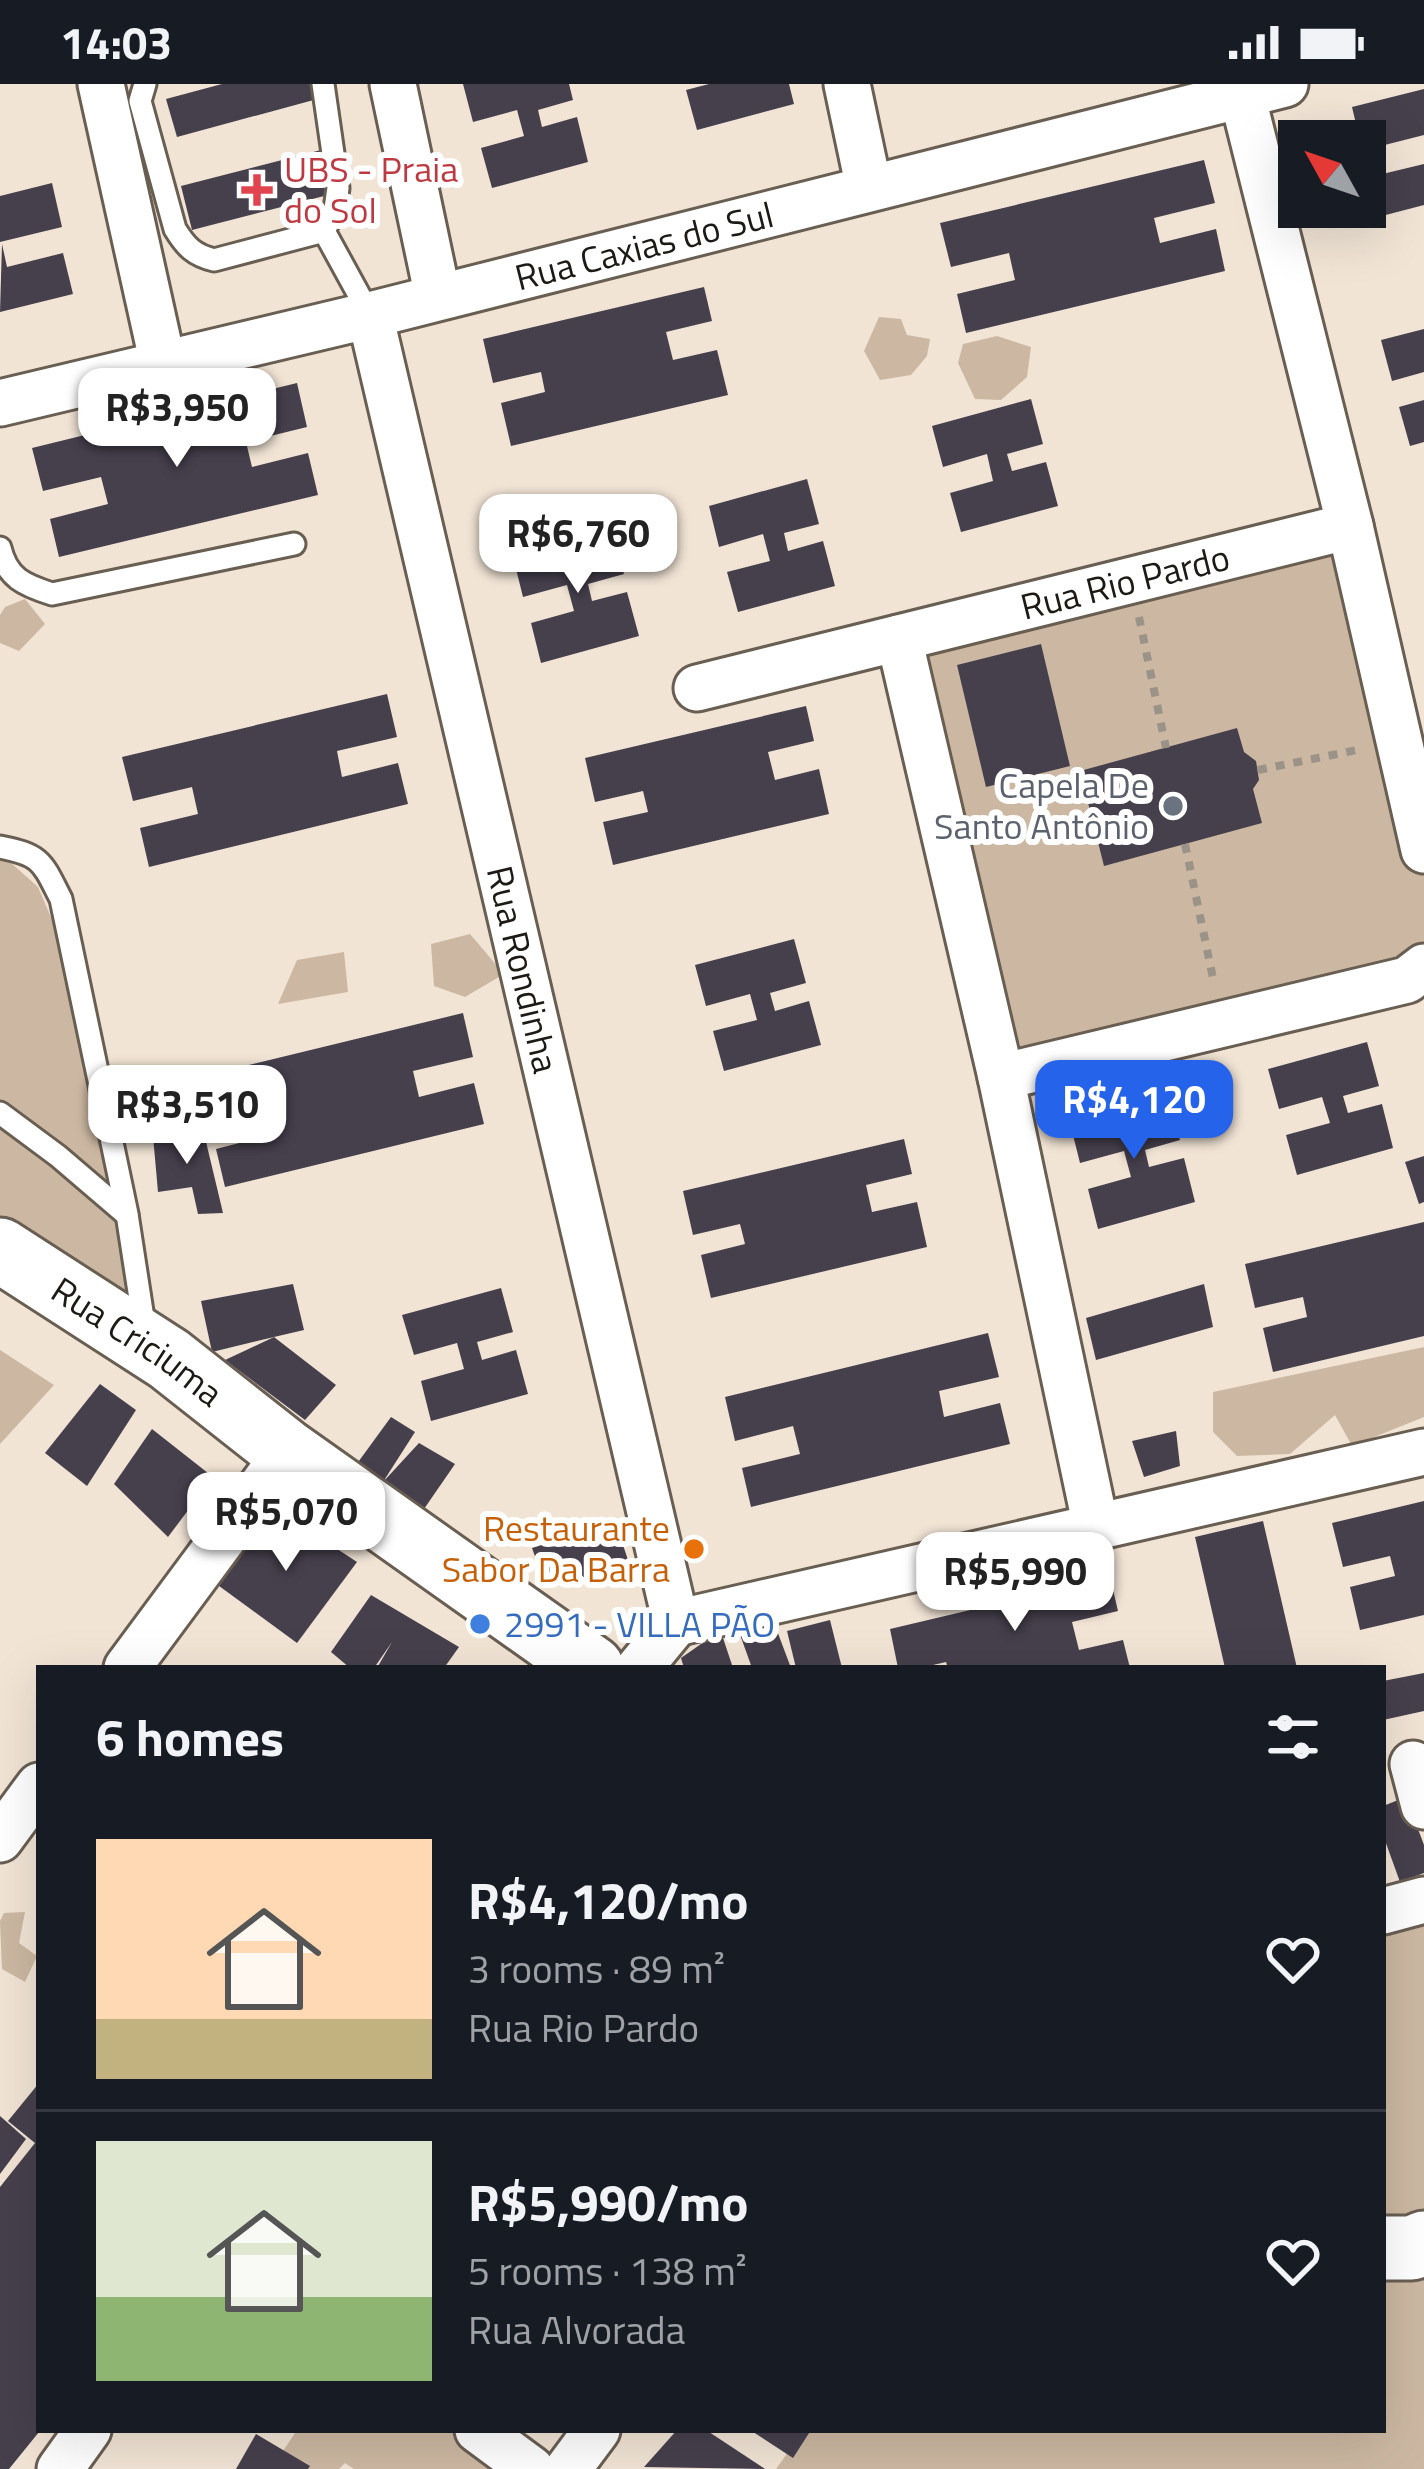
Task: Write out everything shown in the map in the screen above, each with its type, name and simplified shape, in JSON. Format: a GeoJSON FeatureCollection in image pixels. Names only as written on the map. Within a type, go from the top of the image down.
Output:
{"type":"FeatureCollection","features":[{"type":"Feature","properties":{"kind":"main road","name":"Rua Criciuma"},"geometry":{"type":"LineString","coordinates":[[0,1250],[169,1359],[287,1452],[579,1658]]}},
{"type":"Feature","properties":{"kind":"main road"},"geometry":{"type":"LineString","coordinates":[[1386,2248],[1424,2243]]}},
{"type":"Feature","properties":{"kind":"street"},"geometry":{"type":"LineString","coordinates":[[101,84],[163,364]]}},
{"type":"Feature","properties":{"kind":"street"},"geometry":{"type":"LineString","coordinates":[[393,84],[438,297]]}},
{"type":"Feature","properties":{"kind":"street"},"geometry":{"type":"LineString","coordinates":[[847,84],[869,188]]}},
{"type":"Feature","properties":{"kind":"street"},"geometry":{"type":"LineString","coordinates":[[1264,89],[1349,526],[1424,850]]}},
{"type":"Feature","properties":{"kind":"street","name":"Rua Caxias do Sul"},"geometry":{"type":"LineString","coordinates":[[0,403],[370,315],[1264,89]]}},
{"type":"Feature","properties":{"kind":"street","name":"Rua Rondinha"},"geometry":{"type":"LineString","coordinates":[[370,315],[676,1623]]}},
{"type":"Feature","properties":{"kind":"street","name":"Rua Rio Pardo"},"geometry":{"type":"LineString","coordinates":[[697,688],[1349,526]]}},
{"type":"Feature","properties":{"kind":"street"},"geometry":{"type":"LineString","coordinates":[[899,638],[1001,1077],[1096,1527]]}},
{"type":"Feature","properties":{"kind":"street"},"geometry":{"type":"LineString","coordinates":[[1001,1077],[1407,980],[1424,968]]}},
{"type":"Feature","properties":{"kind":"street"},"geometry":{"type":"LineString","coordinates":[[129,1665],[287,1452]]}},
{"type":"Feature","properties":{"kind":"street"},"geometry":{"type":"LineString","coordinates":[[641,1665],[676,1623],[1424,1452]]}},
{"type":"Feature","properties":{"kind":"street"},"geometry":{"type":"LineString","coordinates":[[0,1839],[36,1790]]}},
{"type":"Feature","properties":{"kind":"street"},"geometry":{"type":"LineString","coordinates":[[1386,1910],[1424,1900]]}},
{"type":"Feature","properties":{"kind":"street"},"geometry":{"type":"LineString","coordinates":[[60,2469],[86,2433]]}},
{"type":"Feature","properties":{"kind":"street"},"geometry":{"type":"LineString","coordinates":[[482,2433],[531,2469]]}},
{"type":"Feature","properties":{"kind":"street"},"geometry":{"type":"LineString","coordinates":[[568,2469],[595,2433]]}},
{"type":"Feature","properties":{"kind":"lane"},"geometry":{"type":"LineString","coordinates":[[145,84],[140,101],[175,229],[185,246],[214,260],[324,231]]}},
{"type":"Feature","properties":{"kind":"lane"},"geometry":{"type":"LineString","coordinates":[[323,84],[338,188],[324,231]]}},
{"type":"Feature","properties":{"kind":"lane"},"geometry":{"type":"LineString","coordinates":[[324,231],[370,315]]}},
{"type":"Feature","properties":{"kind":"lane"},"geometry":{"type":"LineString","coordinates":[[0,548],[5,567],[31,587],[52,594],[295,544]]}},
{"type":"Feature","properties":{"kind":"lane"},"geometry":{"type":"LineString","coordinates":[[0,847],[35,856],[61,898],[127,1216],[147,1345]]}},
{"type":"Feature","properties":{"kind":"lane"},"geometry":{"type":"LineString","coordinates":[[0,1113],[127,1216]]}},
{"type":"Feature","properties":{"kind":"path"},"geometry":{"type":"LineString","coordinates":[[1131,580],[1166,748]]}},
{"type":"Feature","properties":{"kind":"path"},"geometry":{"type":"LineString","coordinates":[[1258,770],[1400,742]]}},
{"type":"Feature","properties":{"kind":"path"},"geometry":{"type":"LineString","coordinates":[[1185,844],[1222,1024]]}},
{"type":"Feature","properties":{"kind":"shaded area"},"geometry":{"type":"Polygon","coordinates":[[[879,317],[901,319],[907,335],[930,339],[927,356],[911,375],[880,380],[864,351],[879,317]]]}},
{"type":"Feature","properties":{"kind":"shaded area"},"geometry":{"type":"Polygon","coordinates":[[[997,336],[1031,347],[1027,377],[1001,400],[975,399],[958,363],[963,344],[997,336]]]}},
{"type":"Feature","properties":{"kind":"shaded area"},"geometry":{"type":"Polygon","coordinates":[[[1350,526],[1424,850],[1424,967],[1001,1077],[899,638],[1350,526]]]}},
{"type":"Feature","properties":{"kind":"shaded area"},"geometry":{"type":"Polygon","coordinates":[[[25,599],[45,624],[19,651],[0,643],[0,615],[5,607],[25,599]]]}},
{"type":"Feature","properties":{"kind":"shaded area"},"geometry":{"type":"Polygon","coordinates":[[[0,853],[38,887],[56,929],[134,1315],[0,1232],[0,853]]]}},
{"type":"Feature","properties":{"kind":"shaded area"},"geometry":{"type":"Polygon","coordinates":[[[470,934],[504,974],[465,997],[434,986],[431,944],[470,934]]]}},
{"type":"Feature","properties":{"kind":"shaded area"},"geometry":{"type":"Polygon","coordinates":[[[344,952],[348,992],[278,1004],[297,960],[344,952]]]}},
{"type":"Feature","properties":{"kind":"shaded area"},"geometry":{"type":"Polygon","coordinates":[[[1424,1347],[1424,1417],[1352,1446],[1335,1415],[1290,1454],[1237,1456],[1213,1432],[1213,1392],[1424,1347]]]}},
{"type":"Feature","properties":{"kind":"shaded area"},"geometry":{"type":"Polygon","coordinates":[[[0,1350],[54,1385],[0,1444],[0,1350]]]}},
{"type":"Feature","properties":{"kind":"shaded area"},"geometry":{"type":"Polygon","coordinates":[[[1424,1888],[1424,2236],[1386,2241],[1386,1895],[1424,1888]]]}},
{"type":"Feature","properties":{"kind":"shaded area"},"geometry":{"type":"Polygon","coordinates":[[[25,1912],[19,1943],[36,1958],[25,1982],[2,1969],[0,1921],[4,1913],[25,1912]]]}},
{"type":"Feature","properties":{"kind":"shaded area"},"geometry":{"type":"Polygon","coordinates":[[[1424,2277],[1424,2469],[776,2469],[802,2433],[1386,2433],[1386,2278],[1424,2277]]]}},
{"type":"Feature","properties":{"kind":"shaded area"},"geometry":{"type":"Polygon","coordinates":[[[295,2433],[462,2433],[506,2469],[354,2469],[345,2463],[339,2469],[271,2469],[295,2433]]]}},
{"type":"Feature","properties":{"kind":"building"},"geometry":{"type":"Polygon","coordinates":[[[222,84],[317,84],[321,98],[177,137],[166,99],[222,84]]]}},
{"type":"Feature","properties":{"kind":"building"},"geometry":{"type":"Polygon","coordinates":[[[463,84],[569,84],[573,100],[538,110],[542,127],[577,117],[588,162],[492,188],[481,148],[524,136],[517,110],[473,122],[463,84]]]}},
{"type":"Feature","properties":{"kind":"building"},"geometry":{"type":"Polygon","coordinates":[[[709,84],[789,84],[794,104],[697,130],[686,90],[709,84]]]}},
{"type":"Feature","properties":{"kind":"building"},"geometry":{"type":"Polygon","coordinates":[[[1424,89],[1424,135],[1386,145],[1386,120],[1355,120],[1352,107],[1424,89]]]}},
{"type":"Feature","properties":{"kind":"building","name":"UBS - Praia do Sol"},"geometry":{"type":"Polygon","coordinates":[[[321,150],[332,194],[192,230],[181,186],[321,150]]]}},
{"type":"Feature","properties":{"kind":"building"},"geometry":{"type":"Polygon","coordinates":[[[1204,160],[1215,203],[1154,218],[1160,243],[1216,229],[1225,271],[966,333],[957,294],[1015,280],[1009,253],[951,267],[940,223],[1204,160]]]}},
{"type":"Feature","properties":{"kind":"building"},"geometry":{"type":"Polygon","coordinates":[[[1424,164],[1424,205],[1386,215],[1386,173],[1424,164]]]}},
{"type":"Feature","properties":{"kind":"building"},"geometry":{"type":"Polygon","coordinates":[[[52,183],[62,227],[0,242],[0,196],[52,183]]]}},
{"type":"Feature","properties":{"kind":"building"},"geometry":{"type":"Polygon","coordinates":[[[2,244],[7,267],[63,253],[73,294],[0,312],[2,244]]]}},
{"type":"Feature","properties":{"kind":"building"},"geometry":{"type":"Polygon","coordinates":[[[704,287],[712,321],[666,332],[673,360],[717,350],[728,395],[511,446],[501,403],[545,392],[541,372],[493,383],[483,339],[704,287]]]}},
{"type":"Feature","properties":{"kind":"building"},"geometry":{"type":"Polygon","coordinates":[[[1424,329],[1424,372],[1392,381],[1381,340],[1424,329]]]}},
{"type":"Feature","properties":{"kind":"building"},"geometry":{"type":"Polygon","coordinates":[[[297,383],[307,427],[246,442],[252,467],[308,453],[318,495],[59,557],[50,519],[108,504],[101,477],[43,491],[32,448],[297,383]]]}},
{"type":"Feature","properties":{"kind":"building"},"geometry":{"type":"Polygon","coordinates":[[[1031,399],[1043,444],[1007,454],[1012,471],[1046,462],[1058,506],[961,532],[950,493],[993,481],[987,454],[943,467],[932,426],[1031,399]]]}},
{"type":"Feature","properties":{"kind":"building"},"geometry":{"type":"Polygon","coordinates":[[[1424,400],[1424,442],[1410,446],[1399,407],[1424,400]]]}},
{"type":"Feature","properties":{"kind":"building"},"geometry":{"type":"Polygon","coordinates":[[[807,479],[819,524],[784,533],[788,551],[823,541],[835,586],[738,612],[727,572],[770,561],[763,534],[719,547],[709,506],[807,479]]]}},
{"type":"Feature","properties":{"kind":"building"},"geometry":{"type":"Polygon","coordinates":[[[612,530],[624,574],[588,584],[592,601],[627,592],[639,636],[541,663],[531,623],[574,611],[567,585],[523,597],[513,557],[612,530]]]}},
{"type":"Feature","properties":{"kind":"building"},"geometry":{"type":"Polygon","coordinates":[[[1041,644],[1070,766],[986,787],[957,665],[1041,644]]]}},
{"type":"Feature","properties":{"kind":"building"},"geometry":{"type":"Polygon","coordinates":[[[387,694],[397,737],[337,751],[342,777],[398,763],[408,804],[149,867],[140,828],[198,814],[192,787],[133,801],[122,757],[387,694]]]}},
{"type":"Feature","properties":{"kind":"building"},"geometry":{"type":"Polygon","coordinates":[[[806,706],[814,741],[768,752],[775,780],[819,769],[829,814],[613,865],[603,822],[648,812],[643,791],[595,802],[585,758],[806,706]]]}},
{"type":"Feature","properties":{"kind":"building","name":"Capela De Santo Antônio"},"geometry":{"type":"Polygon","coordinates":[[[1237,728],[1244,752],[1256,761],[1259,780],[1253,789],[1262,823],[1104,866],[1080,771],[1237,728]]]}},
{"type":"Feature","properties":{"kind":"building"},"geometry":{"type":"Polygon","coordinates":[[[794,939],[806,983],[770,993],[775,1011],[809,1001],[821,1045],[724,1071],[713,1031],[757,1020],[750,994],[706,1006],[695,965],[794,939]]]}},
{"type":"Feature","properties":{"kind":"building"},"geometry":{"type":"Polygon","coordinates":[[[463,1013],[473,1057],[413,1071],[419,1097],[474,1083],[484,1124],[225,1187],[216,1149],[274,1134],[268,1107],[209,1121],[199,1077],[463,1013]]]}},
{"type":"Feature","properties":{"kind":"building"},"geometry":{"type":"Polygon","coordinates":[[[1367,1042],[1379,1086],[1343,1096],[1348,1113],[1382,1104],[1393,1148],[1297,1175],[1286,1135],[1330,1123],[1322,1097],[1279,1109],[1268,1069],[1367,1042]]]}},
{"type":"Feature","properties":{"kind":"building"},"geometry":{"type":"Polygon","coordinates":[[[1168,1096],[1180,1140],[1145,1150],[1149,1167],[1184,1158],[1195,1202],[1098,1229],[1088,1189],[1131,1177],[1124,1151],[1080,1163],[1070,1123],[1168,1096]]]}},
{"type":"Feature","properties":{"kind":"building"},"geometry":{"type":"Polygon","coordinates":[[[202,1125],[223,1213],[198,1214],[192,1187],[158,1192],[153,1136],[202,1125]]]}},
{"type":"Feature","properties":{"kind":"building"},"geometry":{"type":"Polygon","coordinates":[[[904,1139],[912,1174],[866,1185],[872,1212],[917,1202],[927,1247],[711,1298],[701,1255],[745,1244],[740,1224],[693,1235],[683,1191],[904,1139]]]}},
{"type":"Feature","properties":{"kind":"building"},"geometry":{"type":"Polygon","coordinates":[[[1424,1156],[1424,1202],[1419,1204],[1405,1162],[1424,1156]]]}},
{"type":"Feature","properties":{"kind":"building"},"geometry":{"type":"Polygon","coordinates":[[[1424,1222],[1424,1336],[1273,1372],[1263,1328],[1307,1317],[1303,1297],[1255,1308],[1245,1264],[1424,1222]]]}},
{"type":"Feature","properties":{"kind":"building"},"geometry":{"type":"Polygon","coordinates":[[[293,1284],[304,1330],[212,1352],[201,1301],[293,1284]]]}},
{"type":"Feature","properties":{"kind":"building"},"geometry":{"type":"Polygon","coordinates":[[[1204,1284],[1213,1327],[1096,1360],[1086,1318],[1204,1284]]]}},
{"type":"Feature","properties":{"kind":"building"},"geometry":{"type":"Polygon","coordinates":[[[501,1288],[513,1332],[477,1342],[482,1360],[516,1350],[528,1394],[431,1421],[421,1381],[464,1369],[457,1343],[414,1355],[402,1315],[501,1288]]]}},
{"type":"Feature","properties":{"kind":"building"},"geometry":{"type":"Polygon","coordinates":[[[988,1333],[999,1377],[939,1391],[944,1417],[1000,1403],[1010,1444],[751,1507],[742,1468],[800,1454],[793,1426],[735,1441],[725,1397],[988,1333]]]}},
{"type":"Feature","properties":{"kind":"building"},"geometry":{"type":"Polygon","coordinates":[[[274,1337],[336,1385],[305,1420],[225,1360],[274,1337]]]}},
{"type":"Feature","properties":{"kind":"building"},"geometry":{"type":"Polygon","coordinates":[[[100,1384],[136,1410],[87,1486],[45,1453],[100,1384]]]}},
{"type":"Feature","properties":{"kind":"building"},"geometry":{"type":"Polygon","coordinates":[[[391,1417],[415,1432],[383,1482],[356,1465],[391,1417]]]}},
{"type":"Feature","properties":{"kind":"building"},"geometry":{"type":"Polygon","coordinates":[[[152,1429],[213,1477],[168,1537],[114,1484],[152,1429]]]}},
{"type":"Feature","properties":{"kind":"building"},"geometry":{"type":"Polygon","coordinates":[[[1176,1431],[1180,1466],[1144,1477],[1132,1441],[1176,1431]]]}},
{"type":"Feature","properties":{"kind":"building"},"geometry":{"type":"Polygon","coordinates":[[[419,1443],[455,1464],[424,1509],[383,1482],[419,1443]]]}},
{"type":"Feature","properties":{"kind":"building"},"geometry":{"type":"Polygon","coordinates":[[[1424,1501],[1424,1615],[1360,1630],[1350,1587],[1395,1576],[1390,1556],[1343,1567],[1332,1523],[1424,1501]]]}},
{"type":"Feature","properties":{"kind":"building"},"geometry":{"type":"Polygon","coordinates":[[[272,1506],[357,1562],[297,1643],[215,1583],[272,1506]]]}},
{"type":"Feature","properties":{"kind":"building"},"geometry":{"type":"Polygon","coordinates":[[[1263,1521],[1296,1665],[1224,1665],[1195,1537],[1263,1521]]]}},
{"type":"Feature","properties":{"kind":"building"},"geometry":{"type":"Polygon","coordinates":[[[618,1530],[631,1569],[546,1587],[532,1548],[571,1536],[618,1530]]]}},
{"type":"Feature","properties":{"kind":"building"},"geometry":{"type":"Polygon","coordinates":[[[1110,1577],[1118,1611],[1072,1622],[1079,1650],[1123,1640],[1129,1665],[897,1665],[890,1629],[1110,1577]]]}},
{"type":"Feature","properties":{"kind":"building"},"geometry":{"type":"Polygon","coordinates":[[[371,1595],[459,1647],[446,1665],[379,1665],[392,1642],[376,1665],[346,1665],[331,1652],[371,1595]]]}},
{"type":"Feature","properties":{"kind":"building"},"geometry":{"type":"Polygon","coordinates":[[[773,1620],[790,1665],[751,1665],[738,1629],[773,1620]]]}},
{"type":"Feature","properties":{"kind":"building"},"geometry":{"type":"Polygon","coordinates":[[[830,1620],[841,1665],[795,1665],[787,1631],[830,1620]]]}},
{"type":"Feature","properties":{"kind":"building"},"geometry":{"type":"Polygon","coordinates":[[[722,1635],[732,1665],[683,1665],[681,1658],[722,1635]]]}},
{"type":"Feature","properties":{"kind":"building"},"geometry":{"type":"Polygon","coordinates":[[[1424,1673],[1424,1711],[1386,1719],[1386,1680],[1424,1673]]]}},
{"type":"Feature","properties":{"kind":"building"},"geometry":{"type":"Polygon","coordinates":[[[1406,1797],[1424,1845],[1424,1873],[1400,1882],[1386,1843],[1386,1805],[1406,1797]]]}},
{"type":"Feature","properties":{"kind":"building"},"geometry":{"type":"Polygon","coordinates":[[[36,2087],[38,2433],[9,2469],[0,2469],[0,2187],[35,2143],[8,2121],[36,2087]]]}},
{"type":"Feature","properties":{"kind":"building"},"geometry":{"type":"Polygon","coordinates":[[[0,2116],[26,2139],[0,2174],[0,2116]]]}},
{"type":"Feature","properties":{"kind":"building"},"geometry":{"type":"Polygon","coordinates":[[[674,2433],[711,2433],[765,2469],[644,2467],[674,2433]]]}},
{"type":"Feature","properties":{"kind":"building"},"geometry":{"type":"Polygon","coordinates":[[[755,2433],[809,2433],[793,2458],[755,2433]]]}},
{"type":"Feature","properties":{"kind":"building"},"geometry":{"type":"Polygon","coordinates":[[[256,2434],[310,2466],[236,2469],[256,2434]]]}},
{"type":"Feature","properties":{"kind":"place","name":"UBS - Praia do Sol"},"geometry":{"type":"Point","coordinates":[257,190]}},
{"type":"Feature","properties":{"kind":"place","name":"Capela De Santo Antônio"},"geometry":{"type":"Point","coordinates":[1173,806]}},
{"type":"Feature","properties":{"kind":"place","name":"Restaurante Sabor Da Barra"},"geometry":{"type":"Point","coordinates":[694,1549]}},
{"type":"Feature","properties":{"kind":"place","name":"2991 - VILLA PÃO"},"geometry":{"type":"Point","coordinates":[480,1624]}}]}
